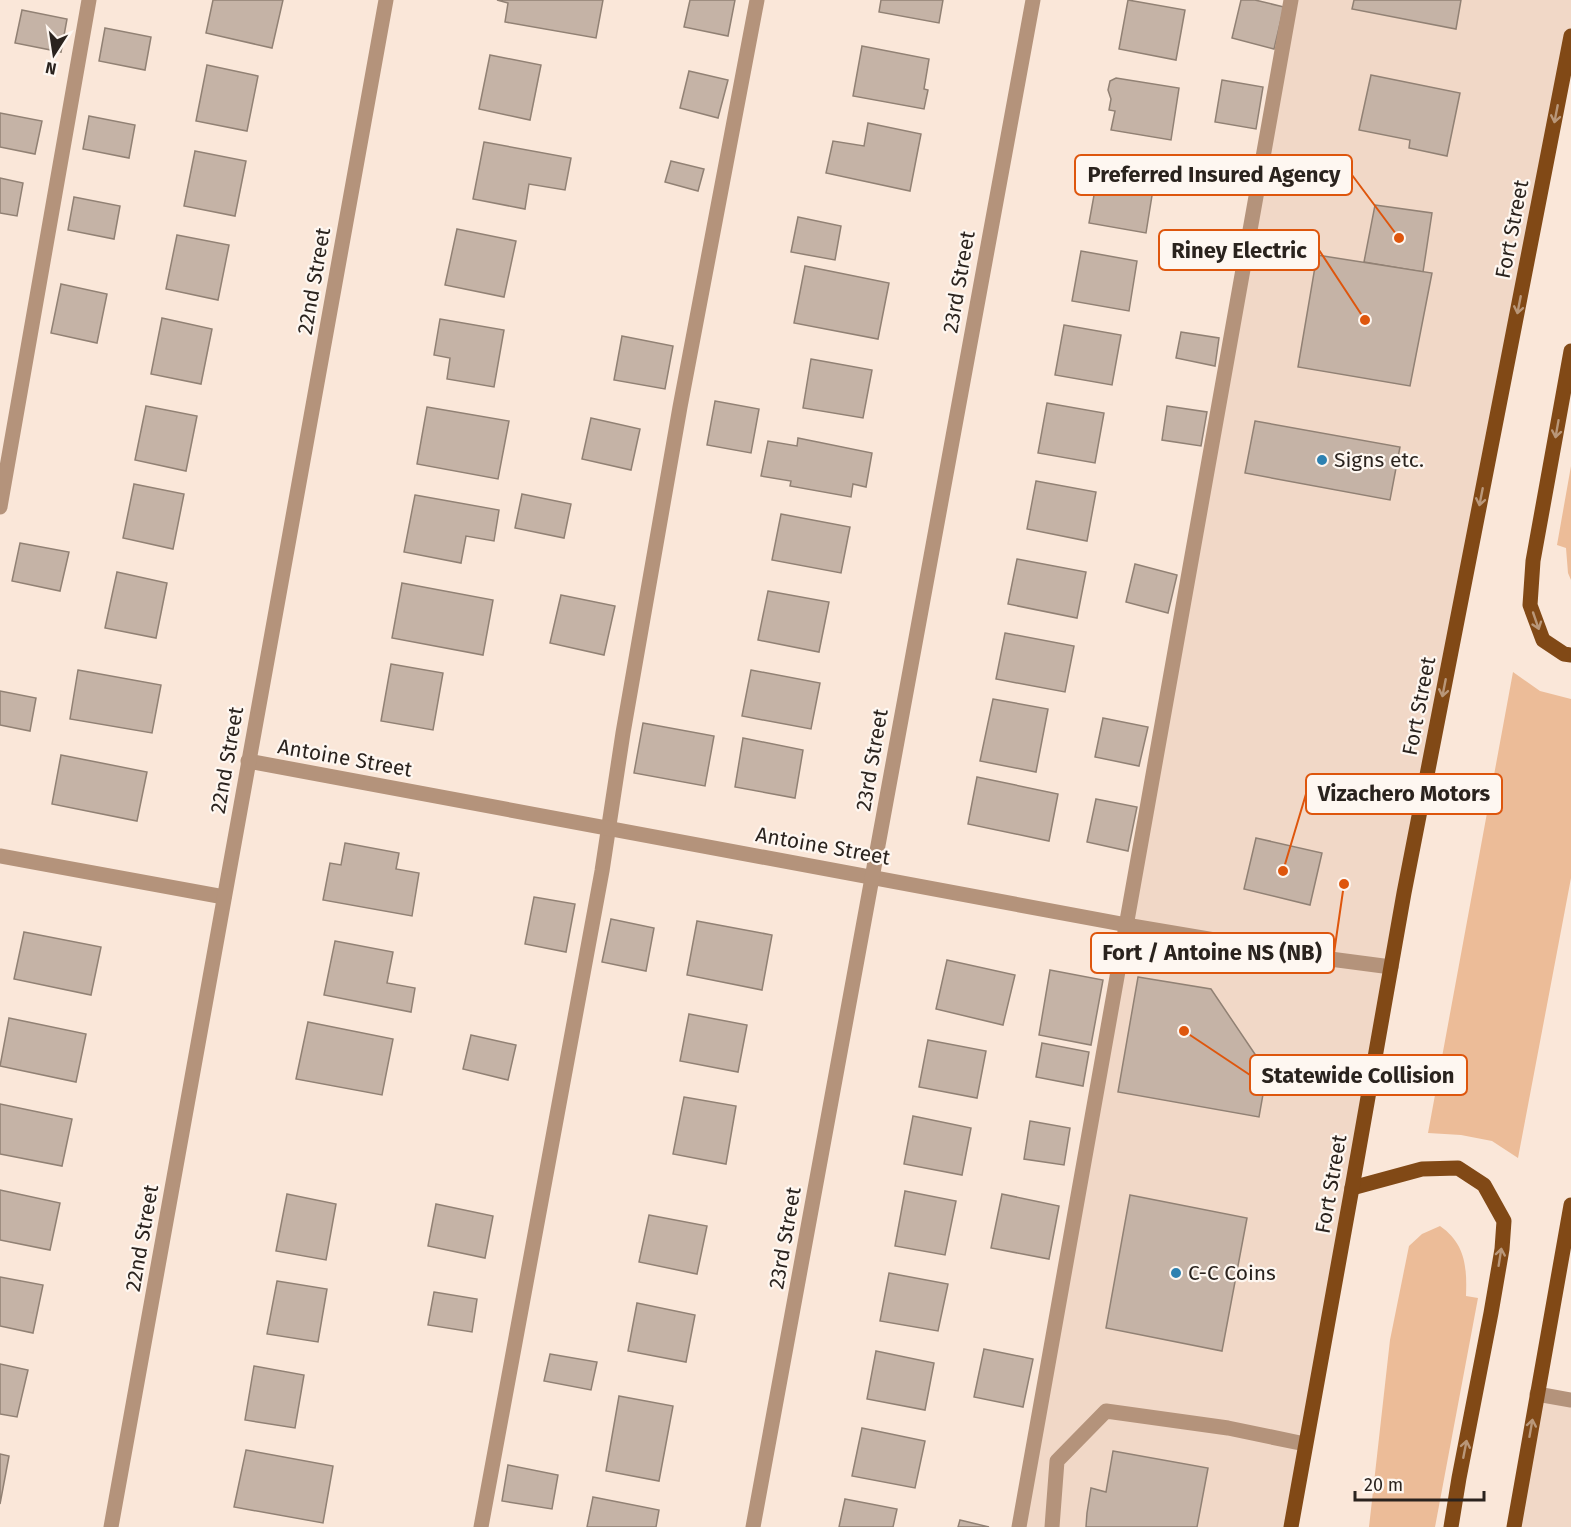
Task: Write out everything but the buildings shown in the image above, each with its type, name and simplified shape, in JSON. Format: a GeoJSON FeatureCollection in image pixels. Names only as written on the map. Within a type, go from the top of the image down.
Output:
{"type":"FeatureCollection","features":[{"type":"Feature","properties":{"kind":"main road","name":"Fort Street"},"geometry":{"type":"LineString","coordinates":[[1291,1527],[1391,967],[1571,36]]}},
{"type":"Feature","properties":{"kind":"main road"},"geometry":{"type":"LineString","coordinates":[[1571,351],[1533,561],[1530,605],[1542,640],[1564,654],[1571,654]]}},
{"type":"Feature","properties":{"kind":"main road"},"geometry":{"type":"LineString","coordinates":[[1353,1188],[1422,1169],[1458,1168],[1484,1185],[1504,1221],[1502,1249],[1491,1313],[1451,1527]]}},
{"type":"Feature","properties":{"kind":"main road"},"geometry":{"type":"LineString","coordinates":[[1514,1527],[1571,1205]]}},
{"type":"Feature","properties":{"kind":"street"},"geometry":{"type":"LineString","coordinates":[[0,507],[89,0]]}},
{"type":"Feature","properties":{"kind":"street","name":"22nd Street"},"geometry":{"type":"LineString","coordinates":[[111,1527],[386,0]]}},
{"type":"Feature","properties":{"kind":"street"},"geometry":{"type":"LineString","coordinates":[[481,1527],[609,828],[623,733],[680,407],[757,0]]}},
{"type":"Feature","properties":{"kind":"street","name":"23rd Street"},"geometry":{"type":"LineString","coordinates":[[753,1527],[1033,0]]}},
{"type":"Feature","properties":{"kind":"street"},"geometry":{"type":"LineString","coordinates":[[1019,1527],[1292,0]]}},
{"type":"Feature","properties":{"kind":"street","name":"Antoine Street"},"geometry":{"type":"LineString","coordinates":[[248,761],[1127,925],[1315,957],[1391,967]]}},
{"type":"Feature","properties":{"kind":"street"},"geometry":{"type":"LineString","coordinates":[[0,856],[224,897]]}},
{"type":"Feature","properties":{"kind":"street"},"geometry":{"type":"LineString","coordinates":[[1537,1394],[1571,1400]]}},
{"type":"Feature","properties":{"kind":"street"},"geometry":{"type":"LineString","coordinates":[[1052,1527],[1057,1461],[1106,1411],[1228,1428],[1305,1444]]}},
{"type":"Feature","properties":{"kind":"shaded area"},"geometry":{"type":"Polygon","coordinates":[[[1291,0],[1571,0],[1571,36],[1289,1527],[1019,1527],[1291,0]]]}},
{"type":"Feature","properties":{"kind":"shaded area"},"geometry":{"type":"Polygon","coordinates":[[[1571,466],[1571,580],[1568,573],[1566,548],[1557,545],[1571,466]]]}},
{"type":"Feature","properties":{"kind":"shaded area"},"geometry":{"type":"Polygon","coordinates":[[[1513,672],[1540,691],[1571,699],[1571,878],[1518,1158],[1492,1141],[1461,1135],[1428,1133],[1513,672]]]}},
{"type":"Feature","properties":{"kind":"shaded area"},"geometry":{"type":"Polygon","coordinates":[[[1440,1226],[1455,1241],[1463,1257],[1466,1296],[1478,1298],[1435,1527],[1369,1527],[1390,1340],[1409,1246],[1422,1234],[1440,1226]]]}},
{"type":"Feature","properties":{"kind":"shaded area"},"geometry":{"type":"Polygon","coordinates":[[[1537,1394],[1571,1400],[1571,1527],[1514,1527],[1537,1394]]]}},
{"type":"Feature","properties":{"kind":"place","name":"Preferred Insured Agency"},"geometry":{"type":"Point","coordinates":[1399,238]}},
{"type":"Feature","properties":{"kind":"place","name":"Riney Electric"},"geometry":{"type":"Point","coordinates":[1365,320]}},
{"type":"Feature","properties":{"kind":"place","name":"Signs etc."},"geometry":{"type":"Point","coordinates":[1322,460]}},
{"type":"Feature","properties":{"kind":"place","name":"Vizachero Motors"},"geometry":{"type":"Point","coordinates":[1283,871]}},
{"type":"Feature","properties":{"kind":"place","name":"Fort / Antoine NS (NB)"},"geometry":{"type":"Point","coordinates":[1344,884]}},
{"type":"Feature","properties":{"kind":"place","name":"Statewide Collision"},"geometry":{"type":"Point","coordinates":[1184,1031]}},
{"type":"Feature","properties":{"kind":"place","name":"C-C Coins"},"geometry":{"type":"Point","coordinates":[1176,1273]}}]}
